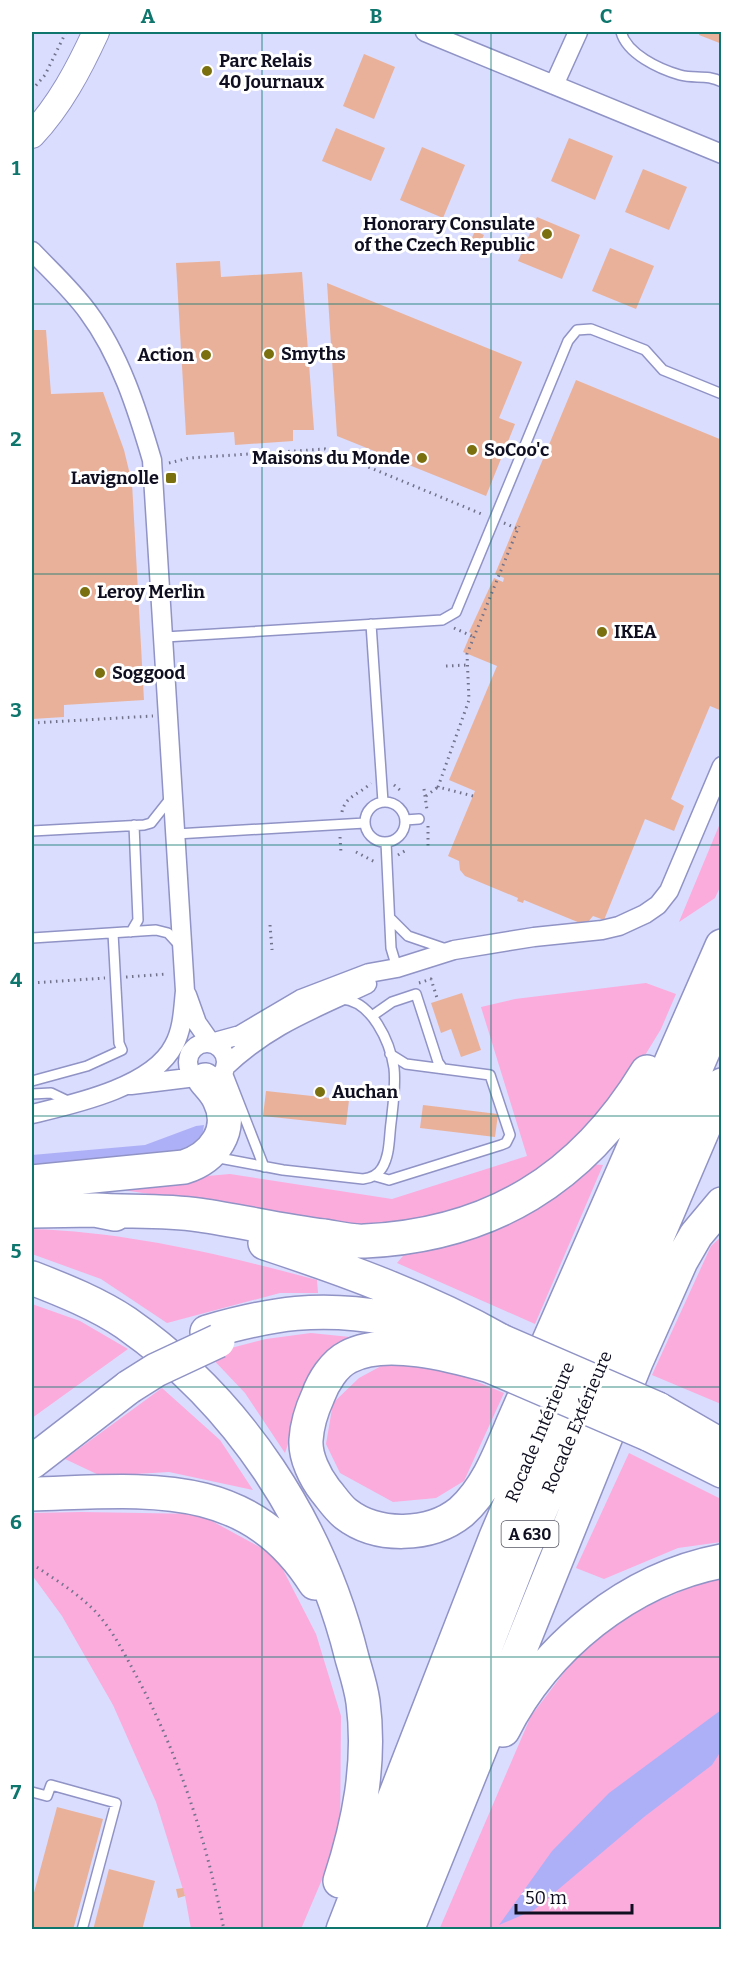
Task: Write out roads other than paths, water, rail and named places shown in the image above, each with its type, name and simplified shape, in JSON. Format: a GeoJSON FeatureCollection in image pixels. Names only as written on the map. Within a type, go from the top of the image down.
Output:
{"type":"FeatureCollection","features":[{"type":"Feature","properties":{"kind":"highway"},"geometry":{"type":"LineString","coordinates":[[32,1211],[95,1210],[197,1215],[363,1241],[448,1230],[497,1213],[541,1188],[585,1153],[625,1107],[657,1054],[722,923]]}},
{"type":"Feature","properties":{"kind":"highway"},"geometry":{"type":"LineString","coordinates":[[496,1354],[449,1354],[389,1348],[347,1357],[324,1381],[312,1408],[306,1441],[312,1469],[321,1485],[345,1513],[358,1521],[395,1531],[421,1530],[443,1524],[461,1511],[479,1492],[494,1467],[722,946]]}},
{"type":"Feature","properties":{"kind":"highway","name":"Rocade Intérieure"},"geometry":{"type":"LineString","coordinates":[[344,1929],[496,1537],[722,1007]]}},
{"type":"Feature","properties":{"kind":"highway"},"geometry":{"type":"LineString","coordinates":[[32,1182],[184,1167],[197,1163],[219,1143],[224,1127],[224,1113],[209,1075]]}},
{"type":"Feature","properties":{"kind":"highway","name":"Rocade Extérieure"},"geometry":{"type":"LineString","coordinates":[[375,1929],[523,1551],[722,1085]]}},
{"type":"Feature","properties":{"kind":"highway"},"geometry":{"type":"LineString","coordinates":[[411,1919],[636,1362],[681,1261],[696,1235],[722,1204]]}},
{"type":"Feature","properties":{"kind":"highway"},"geometry":{"type":"LineString","coordinates":[[95,1210],[258,1240],[359,1275],[462,1319],[496,1354]]}},
{"type":"Feature","properties":{"kind":"highway"},"geometry":{"type":"LineString","coordinates":[[32,1278],[124,1321],[192,1376],[232,1419],[282,1491],[328,1577],[341,1613],[363,1701],[365,1748],[362,1795],[354,1838],[323,1929]]}},
{"type":"Feature","properties":{"kind":"highway"},"geometry":{"type":"LineString","coordinates":[[32,1293],[124,1321]]}},
{"type":"Feature","properties":{"kind":"highway"},"geometry":{"type":"LineString","coordinates":[[32,1444],[124,1383],[156,1370],[212,1336],[263,1316],[307,1311],[378,1317],[456,1336],[653,1422],[722,1446]]}},
{"type":"Feature","properties":{"kind":"highway"},"geometry":{"type":"LineString","coordinates":[[32,1461],[124,1383]]}},
{"type":"Feature","properties":{"kind":"highway"},"geometry":{"type":"LineString","coordinates":[[653,1422],[722,1431]]}},
{"type":"Feature","properties":{"kind":"highway"},"geometry":{"type":"LineString","coordinates":[[653,1422],[722,1471]]}},
{"type":"Feature","properties":{"kind":"highway"},"geometry":{"type":"LineString","coordinates":[[32,1494],[132,1492],[174,1494],[235,1510],[264,1525],[294,1553],[314,1582],[363,1701]]}},
{"type":"Feature","properties":{"kind":"highway"},"geometry":{"type":"LineString","coordinates":[[411,1919],[512,1713],[558,1652],[590,1622],[627,1599],[669,1577],[722,1561]]}},
{"type":"Feature","properties":{"kind":"street"},"geometry":{"type":"LineString","coordinates":[[32,135],[62,97],[80,68],[96,32]]}},
{"type":"Feature","properties":{"kind":"street"},"geometry":{"type":"LineString","coordinates":[[425,32],[722,154]]}},
{"type":"Feature","properties":{"kind":"street"},"geometry":{"type":"LineString","coordinates":[[554,85],[578,32]]}},
{"type":"Feature","properties":{"kind":"street"},"geometry":{"type":"LineString","coordinates":[[32,251],[90,314],[110,348],[133,400],[154,473],[185,991],[182,1021],[173,1047],[162,1061],[126,1085]]}},
{"type":"Feature","properties":{"kind":"street"},"geometry":{"type":"LineString","coordinates":[[209,1075],[189,1067],[190,1054],[198,1045],[240,1035],[301,999],[336,984],[454,950],[619,926],[651,909],[669,891],[722,766]]}},
{"type":"Feature","properties":{"kind":"street"},"geometry":{"type":"LineString","coordinates":[[32,1113],[74,1104],[126,1085],[209,1075],[259,1037],[397,968]]}},
{"type":"Feature","properties":{"kind":"street"},"geometry":{"type":"LineString","coordinates":[[185,991],[197,1023],[211,1043],[224,1055],[209,1075]]}},
{"type":"Feature","properties":{"kind":"lane"},"geometry":{"type":"LineString","coordinates":[[621,32],[630,49],[643,58],[679,74],[701,75],[722,82]]}},
{"type":"Feature","properties":{"kind":"lane"},"geometry":{"type":"LineString","coordinates":[[165,637],[442,620],[456,612],[558,363],[568,341],[577,330],[591,329],[645,350],[663,370],[722,394]]}},
{"type":"Feature","properties":{"kind":"lane"},"geometry":{"type":"LineString","coordinates":[[371,624],[383,802]]}},
{"type":"Feature","properties":{"kind":"lane"},"geometry":{"type":"LineString","coordinates":[[32,831],[151,823],[163,811],[174,792]]}},
{"type":"Feature","properties":{"kind":"lane"},"geometry":{"type":"LineString","coordinates":[[383,802],[395,805],[405,820],[398,838],[386,842],[369,835],[365,823],[372,807],[383,802]]}},
{"type":"Feature","properties":{"kind":"lane"},"geometry":{"type":"LineString","coordinates":[[405,820],[419,819]]}},
{"type":"Feature","properties":{"kind":"lane"},"geometry":{"type":"LineString","coordinates":[[176,834],[365,823]]}},
{"type":"Feature","properties":{"kind":"lane"},"geometry":{"type":"LineString","coordinates":[[131,932],[138,920],[134,825]]}},
{"type":"Feature","properties":{"kind":"lane"},"geometry":{"type":"LineString","coordinates":[[386,842],[391,948],[397,968]]}},
{"type":"Feature","properties":{"kind":"lane"},"geometry":{"type":"LineString","coordinates":[[390,918],[408,936],[427,945],[454,950]]}},
{"type":"Feature","properties":{"kind":"lane"},"geometry":{"type":"LineString","coordinates":[[32,938],[156,930],[168,933],[182,949]]}},
{"type":"Feature","properties":{"kind":"lane"},"geometry":{"type":"LineString","coordinates":[[32,1081],[77,1070],[122,1050],[119,1043],[113,933]]}},
{"type":"Feature","properties":{"kind":"lane"},"geometry":{"type":"LineString","coordinates":[[372,1016],[392,1002],[416,994],[438,1062],[443,1069]]}},
{"type":"Feature","properties":{"kind":"lane"},"geometry":{"type":"LineString","coordinates":[[337,999],[358,1004],[372,1016],[390,1054],[394,1082],[388,1156],[375,1176]]}},
{"type":"Feature","properties":{"kind":"lane"},"geometry":{"type":"LineString","coordinates":[[206,1156],[264,1167],[363,1179],[375,1176],[389,1180],[506,1143],[509,1130],[490,1075],[406,1064],[390,1054]]}},
{"type":"Feature","properties":{"kind":"lane"},"geometry":{"type":"LineString","coordinates":[[209,1075],[264,1167]]}},
{"type":"Feature","properties":{"kind":"lane"},"geometry":{"type":"LineString","coordinates":[[32,1094],[51,1093],[74,1104]]}},
{"type":"Feature","properties":{"kind":"lane"},"geometry":{"type":"LineString","coordinates":[[32,1792],[47,1796],[51,1785],[116,1803],[82,1929]]}},
{"type":"Feature","properties":{"kind":"water"},"geometry":{"type":"Polygon","coordinates":[[[204,1125],[202,1138],[178,1152],[32,1165],[32,1155],[145,1145],[204,1125]]]}},
{"type":"Feature","properties":{"kind":"water"},"geometry":{"type":"Polygon","coordinates":[[[721,1710],[721,1751],[712,1765],[644,1817],[534,1910],[499,1925],[552,1851],[609,1793],[721,1710]]]}},
{"type":"Feature","properties":{"kind":"place","name":"Parc Relais 40 Journaux"},"geometry":{"type":"Point","coordinates":[207,71]}},
{"type":"Feature","properties":{"kind":"place","name":"Honorary Consulate of the Czech Republic"},"geometry":{"type":"Point","coordinates":[547,234]}},
{"type":"Feature","properties":{"kind":"place","name":"Smyths"},"geometry":{"type":"Point","coordinates":[269,354]}},
{"type":"Feature","properties":{"kind":"place","name":"Action"},"geometry":{"type":"Point","coordinates":[206,355]}},
{"type":"Feature","properties":{"kind":"place","name":"SoCoo'c"},"geometry":{"type":"Point","coordinates":[472,450]}},
{"type":"Feature","properties":{"kind":"place","name":"Maisons du Monde"},"geometry":{"type":"Point","coordinates":[422,458]}},
{"type":"Feature","properties":{"kind":"place","name":"Lavignolle"},"geometry":{"type":"Point","coordinates":[171,478]}},
{"type":"Feature","properties":{"kind":"place","name":"Leroy Merlin"},"geometry":{"type":"Point","coordinates":[85,592]}},
{"type":"Feature","properties":{"kind":"place","name":"IKEA"},"geometry":{"type":"Point","coordinates":[602,632]}},
{"type":"Feature","properties":{"kind":"place","name":"Soggood"},"geometry":{"type":"Point","coordinates":[100,673]}},
{"type":"Feature","properties":{"kind":"place","name":"Auchan"},"geometry":{"type":"Point","coordinates":[320,1092]}}]}
